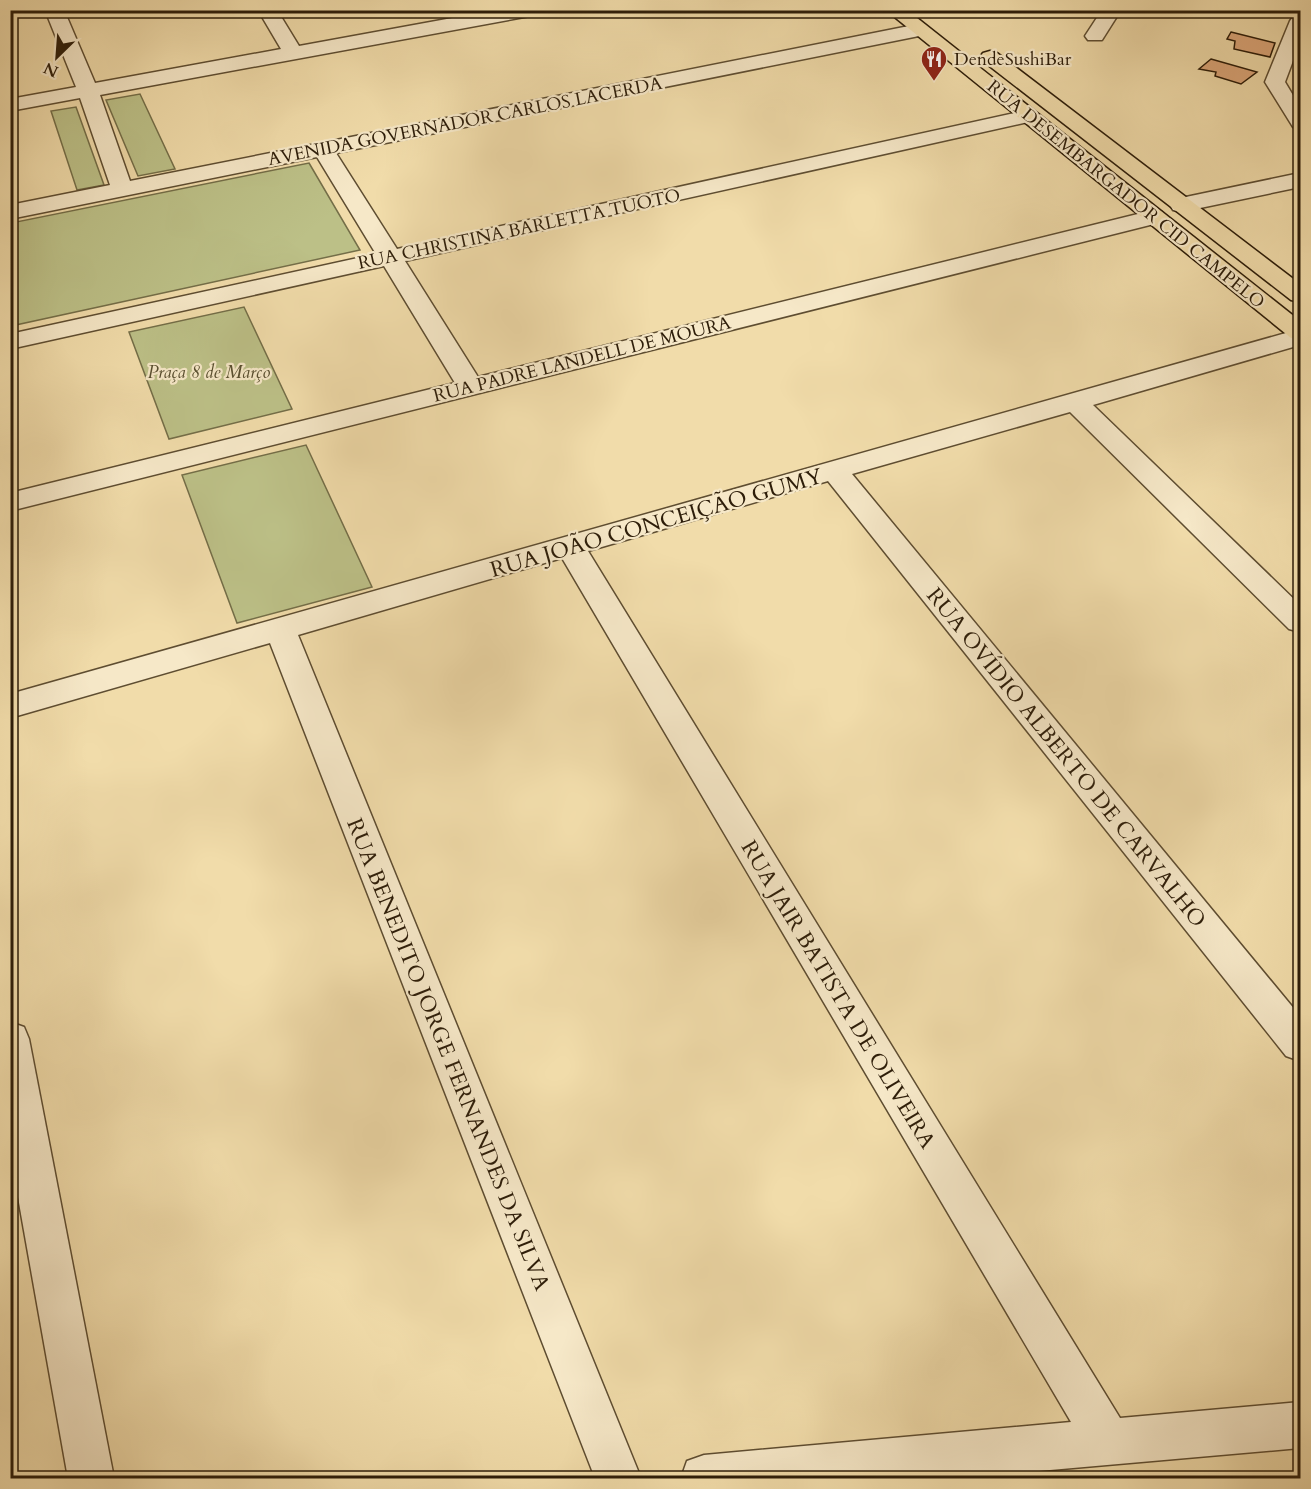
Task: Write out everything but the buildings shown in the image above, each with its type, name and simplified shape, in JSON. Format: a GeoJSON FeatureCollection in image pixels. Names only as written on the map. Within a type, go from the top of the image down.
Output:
{"type":"FeatureCollection","features":[{"type":"Feature","properties":{"kind":"main road","name":"RUA DESEMBARGADOR CID CAMPELO"},"geometry":{"type":"LineString","coordinates":[[895,10],[1300,335]]}},
{"type":"Feature","properties":{"kind":"main road","name":"RUA DESEMBARGADOR CID CAMPELO"},"geometry":{"type":"LineString","coordinates":[[976,46],[1300,295]]}},
{"type":"Feature","properties":{"kind":"street"},"geometry":{"type":"LineString","coordinates":[[54,10],[88,91],[122,189]]}},
{"type":"Feature","properties":{"kind":"street"},"geometry":{"type":"LineString","coordinates":[[267,10],[294,54]]}},
{"type":"Feature","properties":{"kind":"street"},"geometry":{"type":"LineString","coordinates":[[10,105],[530,10]]}},
{"type":"Feature","properties":{"kind":"street"},"geometry":{"type":"LineString","coordinates":[[1095,36],[1112,10]]}},
{"type":"Feature","properties":{"kind":"street"},"geometry":{"type":"LineString","coordinates":[[1279,10],[1300,14]]}},
{"type":"Feature","properties":{"kind":"street"},"geometry":{"type":"LineString","coordinates":[[1300,21],[1275,76],[1275,82],[1300,123]]}},
{"type":"Feature","properties":{"kind":"street","name":"AVENIDA GOVERNADOR CARLOS LACERDA"},"geometry":{"type":"LineString","coordinates":[[10,212],[919,30]]}},
{"type":"Feature","properties":{"kind":"street","name":"RUA CHRISTINA BARLETTA TUOTO"},"geometry":{"type":"LineString","coordinates":[[10,342],[1028,116]]}},
{"type":"Feature","properties":{"kind":"street"},"geometry":{"type":"LineString","coordinates":[[323,149],[471,387]]}},
{"type":"Feature","properties":{"kind":"street"},"geometry":{"type":"LineString","coordinates":[[1181,205],[1300,180]]}},
{"type":"Feature","properties":{"kind":"street","name":"RUA PADRE LANDELL DE MOURA"},"geometry":{"type":"LineString","coordinates":[[10,502],[1154,217]]}},
{"type":"Feature","properties":{"kind":"street","name":"RUA JOÃO CONCEIÇÃO GUMY"},"geometry":{"type":"LineString","coordinates":[[10,706],[1075,402],[1300,335]]}},
{"type":"Feature","properties":{"kind":"street"},"geometry":{"type":"LineString","coordinates":[[1075,402],[1300,622]]}},
{"type":"Feature","properties":{"kind":"street","name":"RUA OVÍDIO ALBERTO DE CARVALHO"},"geometry":{"type":"LineString","coordinates":[[834,470],[1300,1044]]}},
{"type":"Feature","properties":{"kind":"street","name":"RUA JAIR BATISTA DE OLIVEIRA"},"geometry":{"type":"LineString","coordinates":[[570,546],[1108,1443]]}},
{"type":"Feature","properties":{"kind":"street","name":"RUA BENEDITO JORGE FERNANDES DA SILVA"},"geometry":{"type":"LineString","coordinates":[[280,629],[618,1479]]}},
{"type":"Feature","properties":{"kind":"street"},"geometry":{"type":"LineString","coordinates":[[10,1039],[91,1479]]}},
{"type":"Feature","properties":{"kind":"street"},"geometry":{"type":"LineString","coordinates":[[704,1479],[1300,1425]]}},
{"type":"Feature","properties":{"kind":"green space"},"geometry":{"type":"Polygon","coordinates":[[[140,94],[175,169],[138,176],[106,100],[140,94]]]}},
{"type":"Feature","properties":{"kind":"green space"},"geometry":{"type":"Polygon","coordinates":[[[76,107],[104,185],[77,190],[51,111],[76,107]]]}},
{"type":"Feature","properties":{"kind":"green space"},"geometry":{"type":"Polygon","coordinates":[[[309,163],[360,250],[11,326],[11,223],[309,163]]]}},
{"type":"Feature","properties":{"kind":"green space","name":"Praça 8 de Março"},"geometry":{"type":"Polygon","coordinates":[[[244,307],[292,409],[169,439],[129,332],[244,307]]]}},
{"type":"Feature","properties":{"kind":"green space"},"geometry":{"type":"Polygon","coordinates":[[[306,445],[372,587],[237,623],[182,475],[306,445]]]}},
{"type":"Feature","properties":{"kind":"place","name":"DendeSushiBar"},"geometry":{"type":"Point","coordinates":[934,82]}}]}
